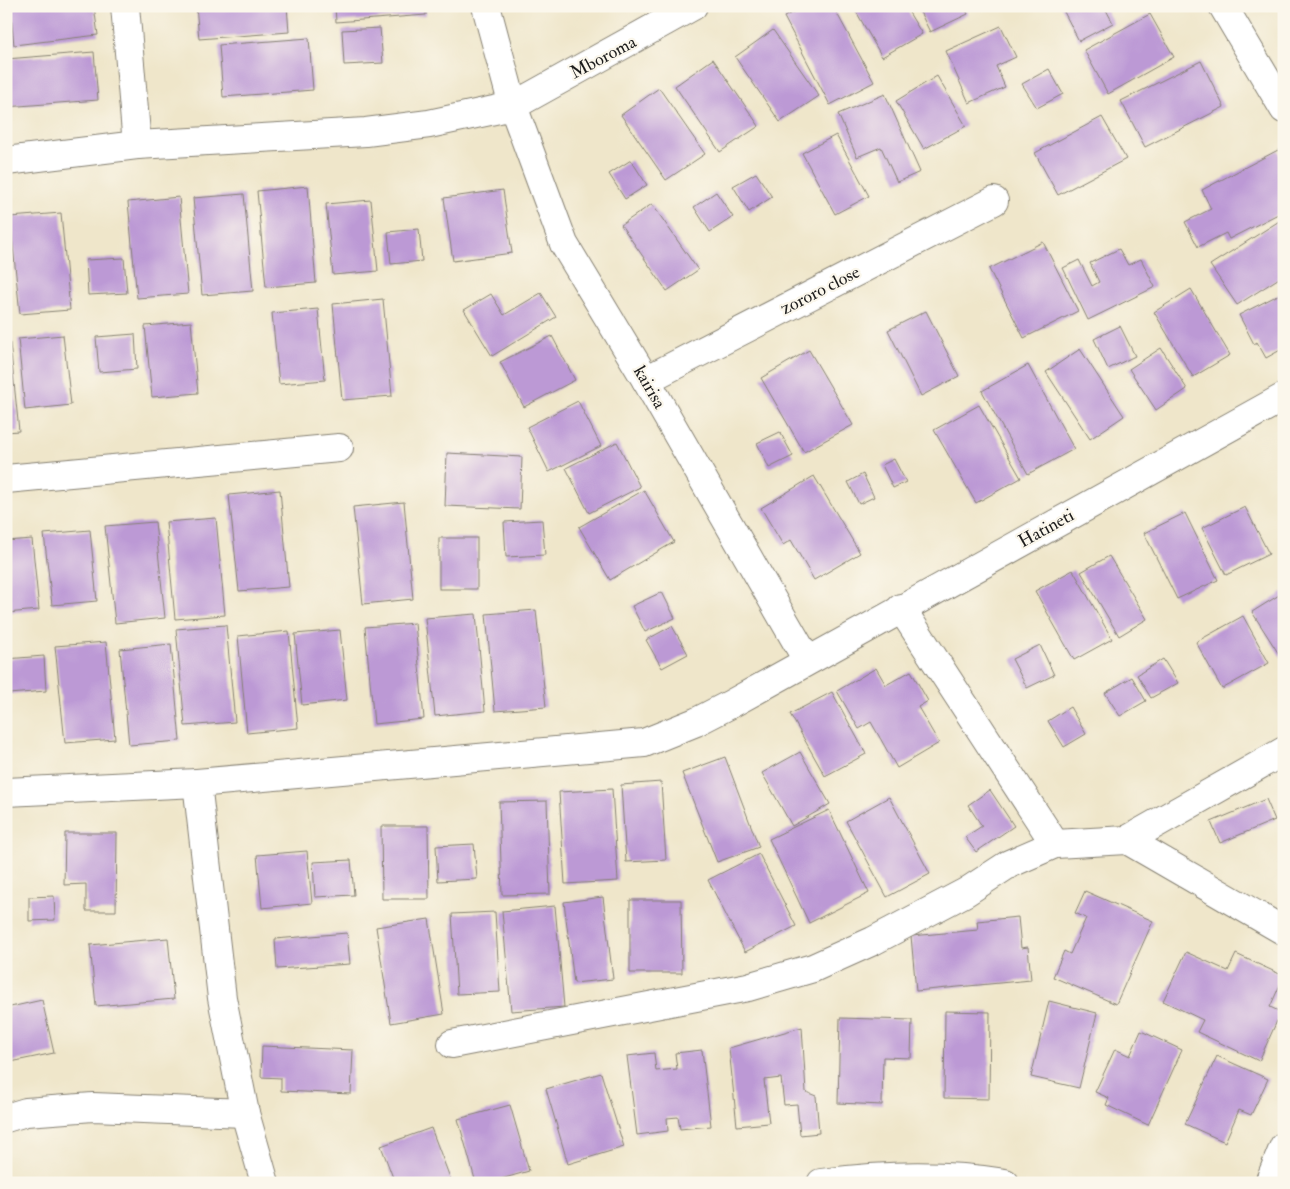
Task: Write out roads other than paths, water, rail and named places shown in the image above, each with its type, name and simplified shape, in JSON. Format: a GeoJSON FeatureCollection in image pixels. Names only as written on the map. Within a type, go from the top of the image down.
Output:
{"type":"FeatureCollection","features":[{"type":"Feature","properties":{"kind":"street"},"geometry":{"type":"LineString","coordinates":[[125,6],[136,146]]}},
{"type":"Feature","properties":{"kind":"street","name":"kairisa"},"geometry":{"type":"LineString","coordinates":[[486,6],[513,106],[564,244],[646,380],[807,660]]}},
{"type":"Feature","properties":{"kind":"street","name":"Mboroma"},"geometry":{"type":"LineString","coordinates":[[6,161],[136,146],[366,132],[429,124],[513,106],[693,6]]}},
{"type":"Feature","properties":{"kind":"street"},"geometry":{"type":"LineString","coordinates":[[1224,6],[1284,109]]}},
{"type":"Feature","properties":{"kind":"street","name":"zororo close"},"geometry":{"type":"LineString","coordinates":[[646,380],[994,201]]}},
{"type":"Feature","properties":{"kind":"street","name":"Hatineti"},"geometry":{"type":"LineString","coordinates":[[6,792],[197,783],[644,742],[696,722],[1284,398]]}},
{"type":"Feature","properties":{"kind":"street"},"geometry":{"type":"LineString","coordinates":[[6,479],[339,448]]}},
{"type":"Feature","properties":{"kind":"street"},"geometry":{"type":"LineString","coordinates":[[901,608],[1055,844]]}},
{"type":"Feature","properties":{"kind":"street"},"geometry":{"type":"LineString","coordinates":[[452,1044],[748,988],[813,968],[874,941],[966,892],[1009,864],[1055,844],[1127,840],[1284,751]]}},
{"type":"Feature","properties":{"kind":"street"},"geometry":{"type":"LineString","coordinates":[[197,783],[222,998],[245,1113],[265,1183]]}},
{"type":"Feature","properties":{"kind":"street"},"geometry":{"type":"LineString","coordinates":[[1127,840],[1284,931]]}},
{"type":"Feature","properties":{"kind":"street"},"geometry":{"type":"LineString","coordinates":[[6,1118],[26,1112],[92,1107],[245,1113]]}},
{"type":"Feature","properties":{"kind":"street"},"geometry":{"type":"LineString","coordinates":[[1269,1183],[1284,1146]]}},
{"type":"Feature","properties":{"kind":"street"},"geometry":{"type":"LineString","coordinates":[[821,1183],[873,1176],[981,1179],[1005,1183]]}}]}
